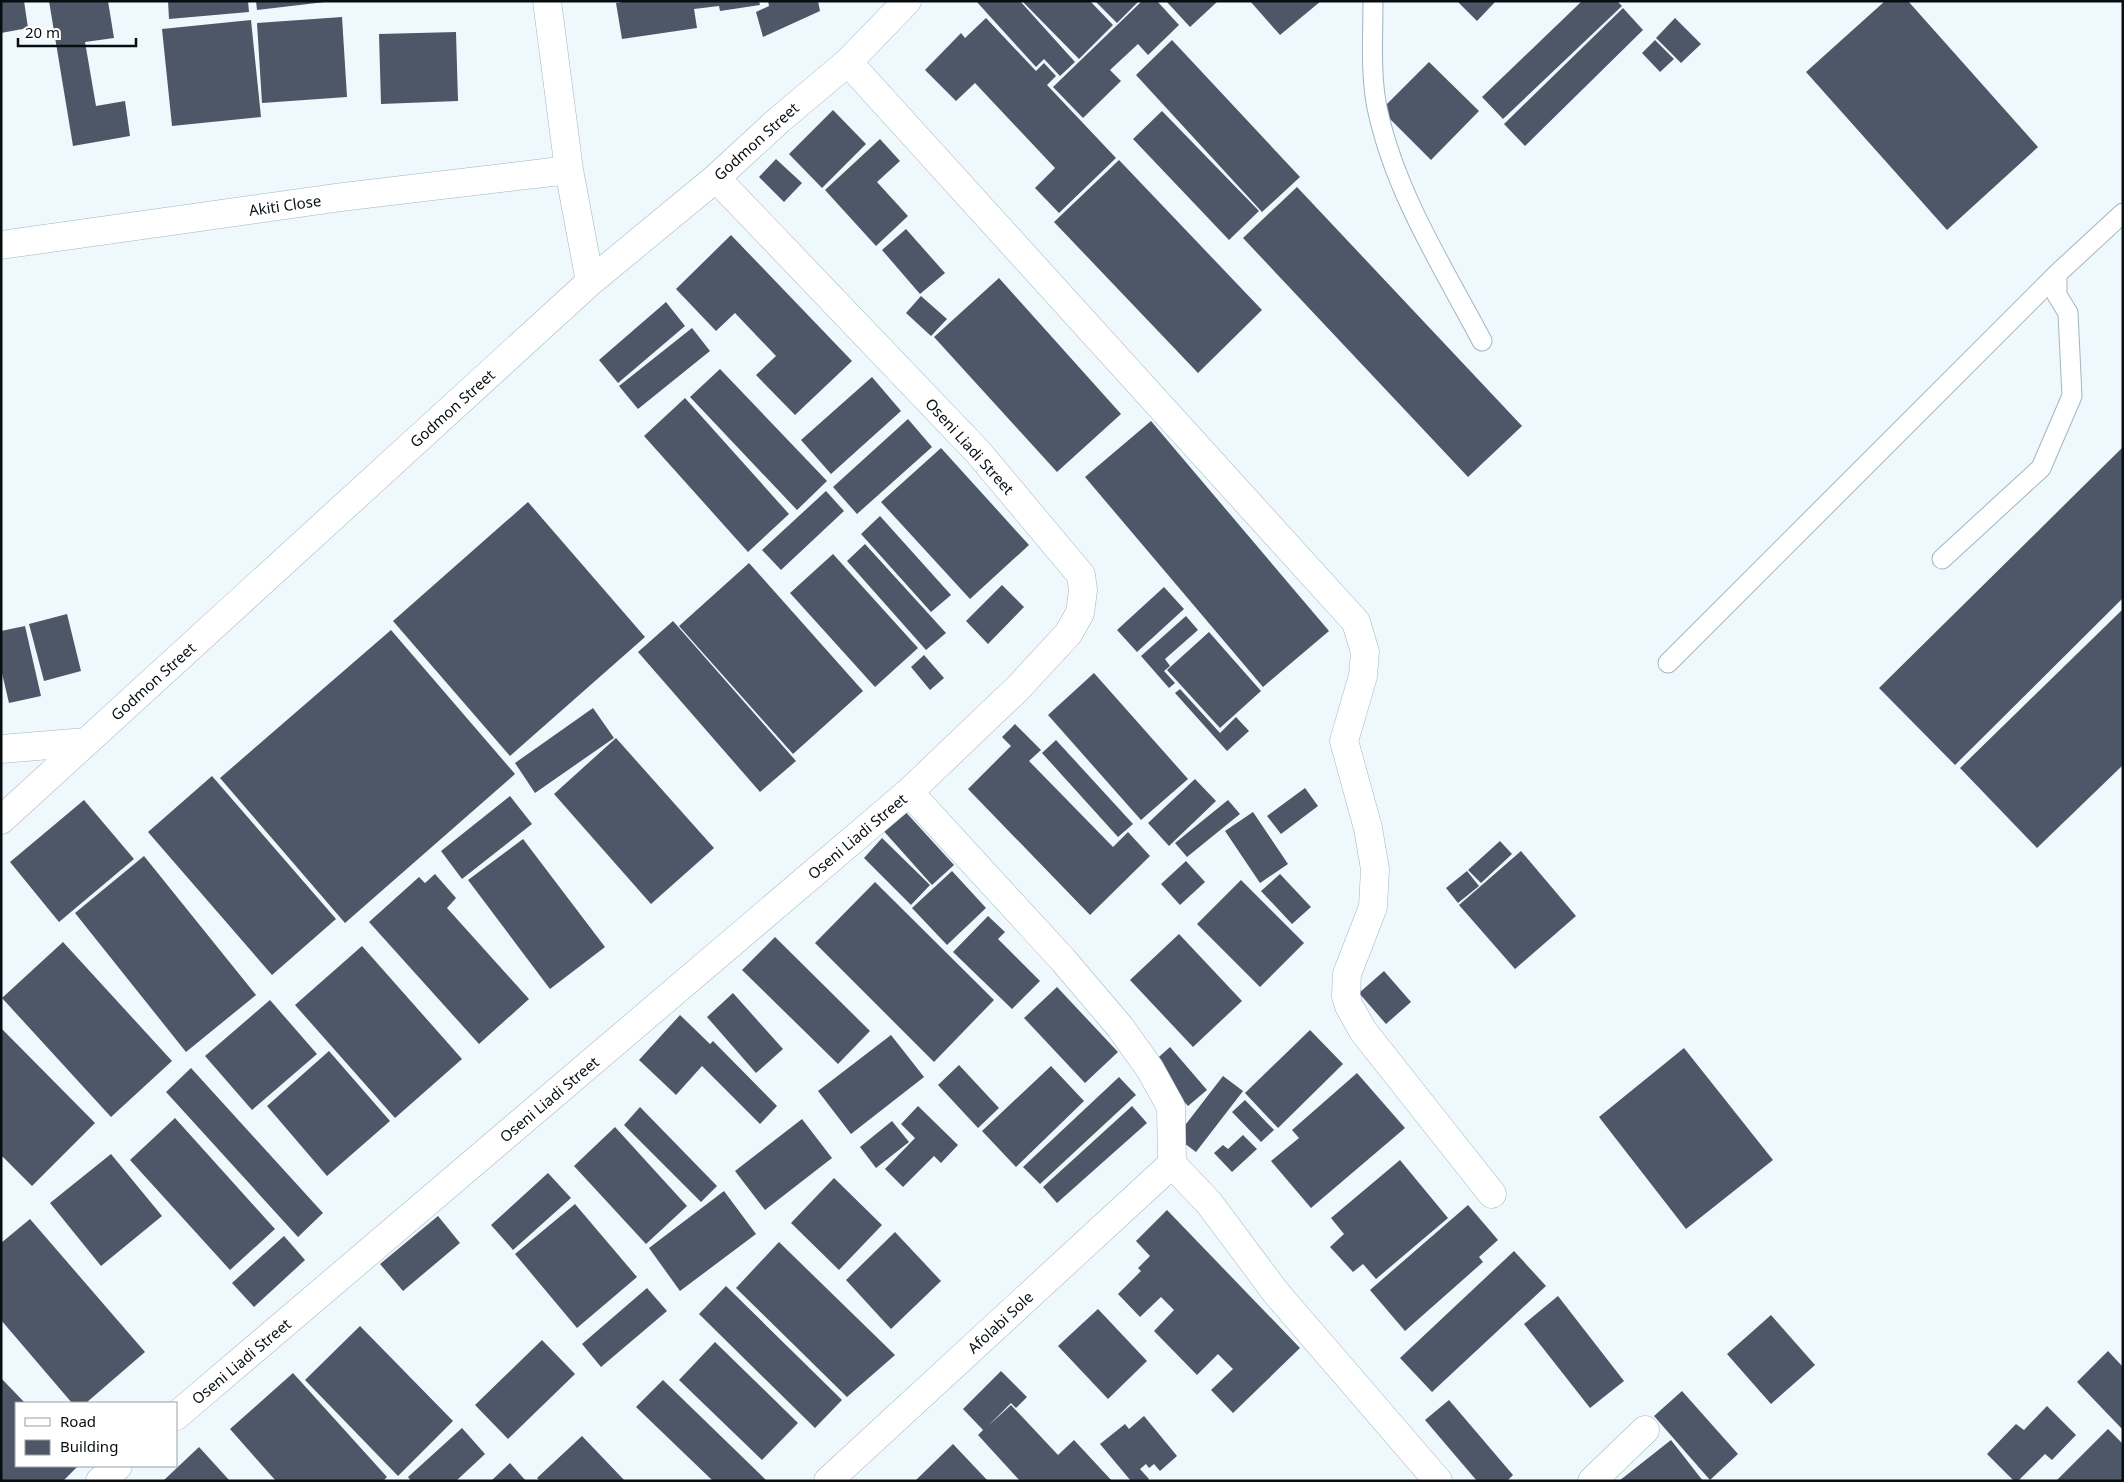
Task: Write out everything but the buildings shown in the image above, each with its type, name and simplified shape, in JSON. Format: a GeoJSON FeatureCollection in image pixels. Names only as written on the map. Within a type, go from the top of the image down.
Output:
{"type":"FeatureCollection","features":[{"type":"Feature","properties":{"kind":"street"},"geometry":{"type":"LineString","coordinates":[[547,1],[569,170],[590,282]]}},
{"type":"Feature","properties":{"kind":"street","name":"Godmon Street"},"geometry":{"type":"LineString","coordinates":[[1,820],[590,282],[716,178],[779,120],[848,62],[907,1]]}},
{"type":"Feature","properties":{"kind":"street"},"geometry":{"type":"LineString","coordinates":[[848,62],[1356,622],[1365,652],[1363,676],[1344,741],[1368,828],[1375,869],[1373,907],[1369,922],[1347,974],[1346,996],[1349,1006],[1363,1031],[1492,1194]]}},
{"type":"Feature","properties":{"kind":"street","name":"Akiti Close"},"geometry":{"type":"LineString","coordinates":[[1,245],[342,197],[569,170]]}},
{"type":"Feature","properties":{"kind":"street","name":"Oseni Liadi Street"},"geometry":{"type":"LineString","coordinates":[[178,1414],[909,792],[1018,688],[1068,634],[1080,613],[1083,590],[1081,575],[978,452],[716,178]]}},
{"type":"Feature","properties":{"kind":"street"},"geometry":{"type":"LineString","coordinates":[[1,749],[86,742]]}},
{"type":"Feature","properties":{"kind":"street"},"geometry":{"type":"LineString","coordinates":[[909,792],[1064,962],[1125,1034],[1150,1069],[1171,1107],[1172,1164],[1209,1203],[1277,1294],[1438,1481]]}},
{"type":"Feature","properties":{"kind":"street","name":"Afolabi Sole"},"geometry":{"type":"LineString","coordinates":[[828,1481],[1172,1164]]}},
{"type":"Feature","properties":{"kind":"street"},"geometry":{"type":"LineString","coordinates":[[1592,1481],[1645,1430]]}},
{"type":"Feature","properties":{"kind":"street"},"geometry":{"type":"LineString","coordinates":[[100,1481],[117,1467]]}},
{"type":"Feature","properties":{"kind":"lane"},"geometry":{"type":"LineString","coordinates":[[1373,1],[1372,43],[1377,111],[1398,182],[1482,341]]}},
{"type":"Feature","properties":{"kind":"lane"},"geometry":{"type":"LineString","coordinates":[[1668,663],[2057,274],[2123,213]]}},
{"type":"Feature","properties":{"kind":"lane"},"geometry":{"type":"LineString","coordinates":[[1942,559],[2041,468],[2072,396],[2068,313],[2057,295],[2057,274]]}}]}
